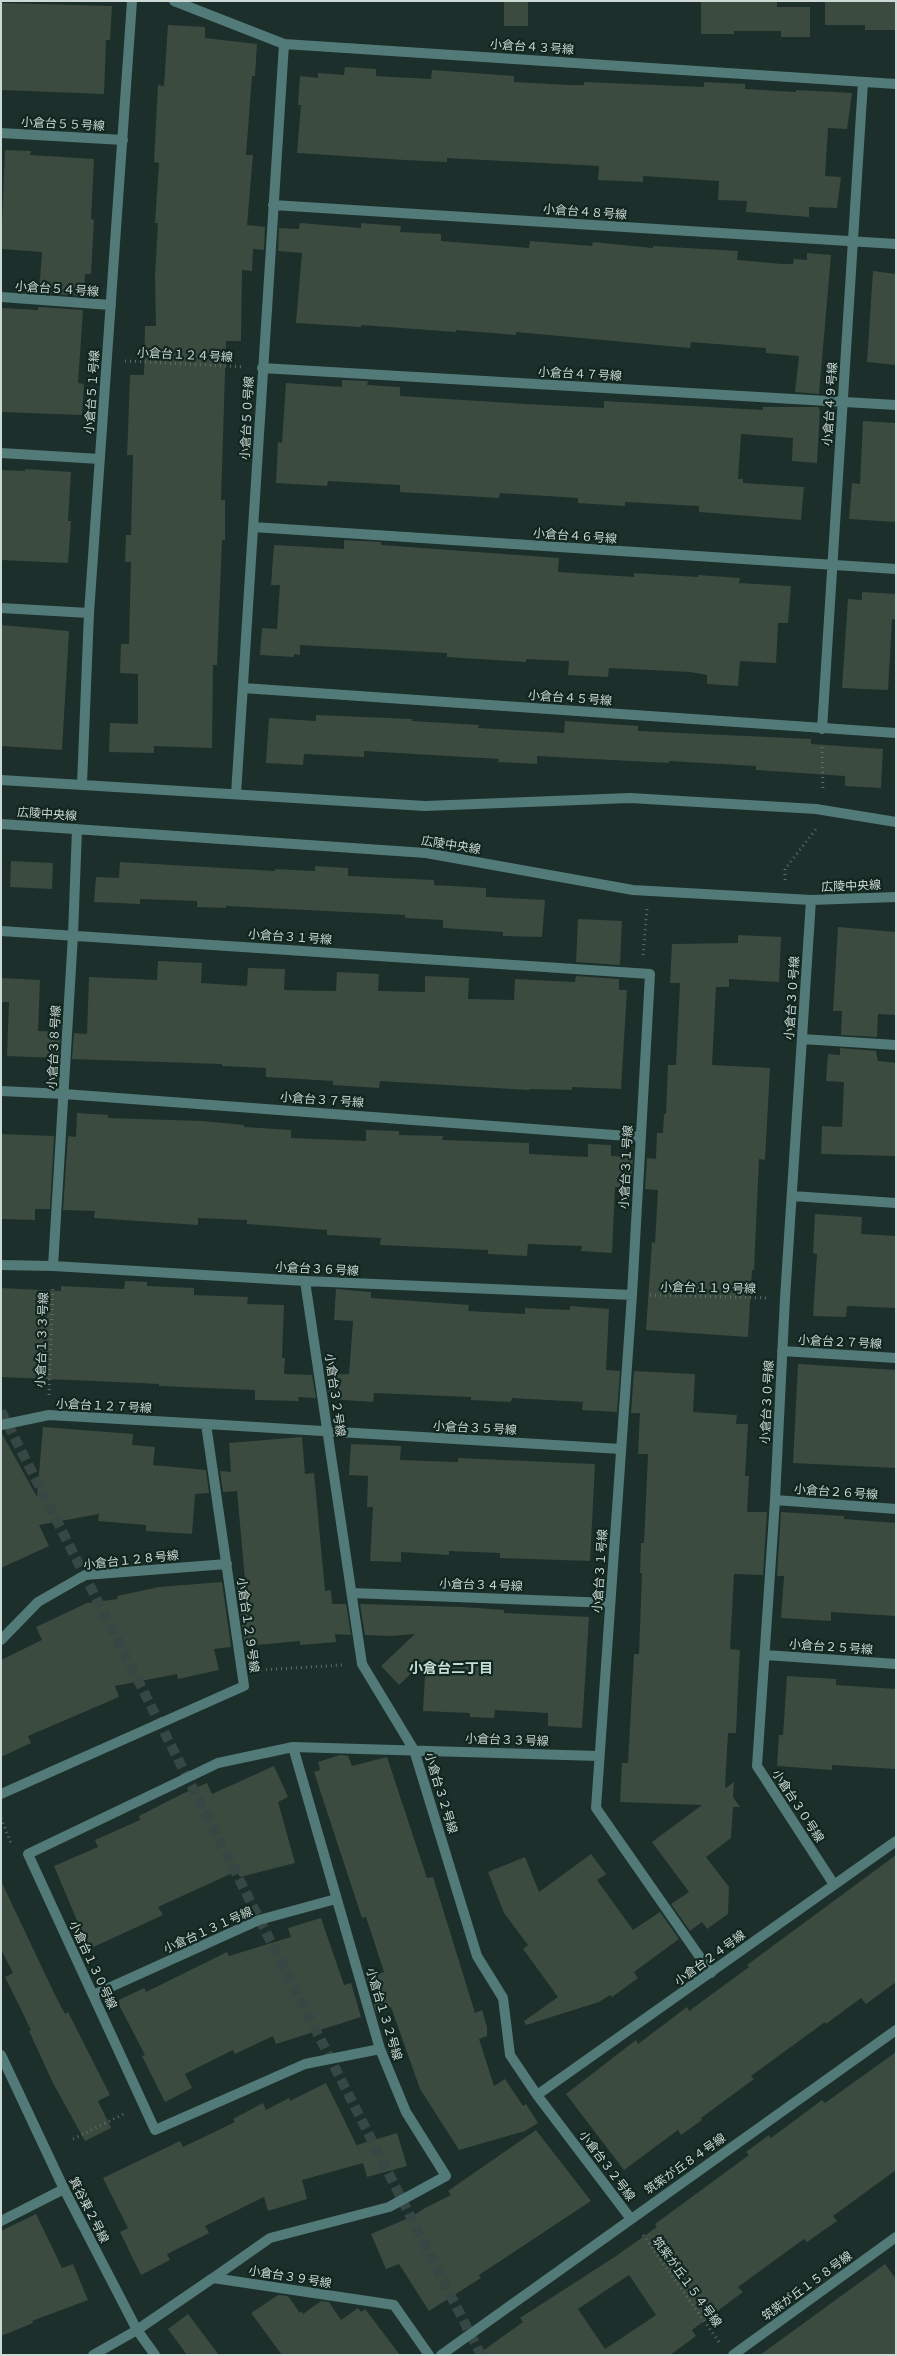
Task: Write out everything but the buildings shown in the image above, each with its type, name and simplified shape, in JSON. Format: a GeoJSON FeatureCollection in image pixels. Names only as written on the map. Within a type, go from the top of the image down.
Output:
{"type":"FeatureCollection","features":[{"type":"Feature","properties":{"kind":"street","name":"小倉台５１号線"},"geometry":{"type":"LineString","coordinates":[[82,784],[89,613],[132,1]]}},
{"type":"Feature","properties":{"kind":"street","name":"小倉台４３号線"},"geometry":{"type":"LineString","coordinates":[[174,1],[284,44],[896,84]]}},
{"type":"Feature","properties":{"kind":"street","name":"小倉台５０号線"},"geometry":{"type":"LineString","coordinates":[[236,794],[284,44]]}},
{"type":"Feature","properties":{"kind":"street","name":"小倉台４９号線"},"geometry":{"type":"LineString","coordinates":[[822,729],[863,82]]}},
{"type":"Feature","properties":{"kind":"street","name":"小倉台５５号線"},"geometry":{"type":"LineString","coordinates":[[1,133],[123,140]]}},
{"type":"Feature","properties":{"kind":"street","name":"小倉台４８号線"},"geometry":{"type":"LineString","coordinates":[[273,205],[896,244]]}},
{"type":"Feature","properties":{"kind":"street","name":"小倉台５４号線"},"geometry":{"type":"LineString","coordinates":[[1,297],[111,306]]}},
{"type":"Feature","properties":{"kind":"street","name":"小倉台４７号線"},"geometry":{"type":"LineString","coordinates":[[262,368],[896,406]]}},
{"type":"Feature","properties":{"kind":"street"},"geometry":{"type":"LineString","coordinates":[[1,453],[100,459]]}},
{"type":"Feature","properties":{"kind":"street","name":"小倉台４６号線"},"geometry":{"type":"LineString","coordinates":[[253,527],[896,569]]}},
{"type":"Feature","properties":{"kind":"street"},"geometry":{"type":"LineString","coordinates":[[1,608],[89,613]]}},
{"type":"Feature","properties":{"kind":"street","name":"小倉台４５号線"},"geometry":{"type":"LineString","coordinates":[[243,688],[896,733]]}},
{"type":"Feature","properties":{"kind":"street"},"geometry":{"type":"LineString","coordinates":[[1,780],[425,806],[630,798],[816,809],[896,822]]}},
{"type":"Feature","properties":{"kind":"street","name":"広陵中央線"},"geometry":{"type":"LineString","coordinates":[[1,824],[426,853],[648,891],[812,900],[896,897]]}},
{"type":"Feature","properties":{"kind":"street","name":"小倉台３８号線"},"geometry":{"type":"LineString","coordinates":[[53,1266],[73,935],[77,829]]}},
{"type":"Feature","properties":{"kind":"street","name":"小倉台３０号線"},"geometry":{"type":"LineString","coordinates":[[812,900],[784,1298],[775,1500],[757,1766],[833,1883]]}},
{"type":"Feature","properties":{"kind":"street","name":"小倉台３１号線"},"geometry":{"type":"LineString","coordinates":[[1,930],[650,974],[632,1295],[596,1808],[712,1973]]}},
{"type":"Feature","properties":{"kind":"street"},"geometry":{"type":"LineString","coordinates":[[802,1039],[896,1045]]}},
{"type":"Feature","properties":{"kind":"street","name":"小倉台３７号線"},"geometry":{"type":"LineString","coordinates":[[1,1091],[64,1094],[641,1137]]}},
{"type":"Feature","properties":{"kind":"street"},"geometry":{"type":"LineString","coordinates":[[792,1196],[896,1203]]}},
{"type":"Feature","properties":{"kind":"street","name":"小倉台３６号線"},"geometry":{"type":"LineString","coordinates":[[1,1265],[632,1295]]}},
{"type":"Feature","properties":{"kind":"street","name":"小倉台３２号線"},"geometry":{"type":"LineString","coordinates":[[306,1281],[362,1664],[414,1750],[477,1956],[503,1998],[510,2055],[537,2095],[631,2219]]}},
{"type":"Feature","properties":{"kind":"street","name":"小倉台２７号線"},"geometry":{"type":"LineString","coordinates":[[782,1351],[896,1358]]}},
{"type":"Feature","properties":{"kind":"street","name":"小倉台１２７号線"},"geometry":{"type":"LineString","coordinates":[[1,1425],[49,1415],[206,1424]]}},
{"type":"Feature","properties":{"kind":"street"},"geometry":{"type":"LineString","coordinates":[[206,1424],[328,1431]]}},
{"type":"Feature","properties":{"kind":"street","name":"小倉台１２９号線"},"geometry":{"type":"LineString","coordinates":[[1,1794],[244,1686],[206,1424]]}},
{"type":"Feature","properties":{"kind":"street","name":"小倉台３５号線"},"geometry":{"type":"LineString","coordinates":[[328,1431],[621,1449]]}},
{"type":"Feature","properties":{"kind":"street","name":"小倉台２６号線"},"geometry":{"type":"LineString","coordinates":[[775,1500],[896,1509]]}},
{"type":"Feature","properties":{"kind":"street","name":"小倉台１２８号線"},"geometry":{"type":"LineString","coordinates":[[1,1640],[38,1602],[85,1575],[227,1564]]}},
{"type":"Feature","properties":{"kind":"street","name":"小倉台３４号線"},"geometry":{"type":"LineString","coordinates":[[352,1593],[610,1603]]}},
{"type":"Feature","properties":{"kind":"street","name":"小倉台２５号線"},"geometry":{"type":"LineString","coordinates":[[765,1655],[896,1664]]}},
{"type":"Feature","properties":{"kind":"street"},"geometry":{"type":"LineString","coordinates":[[28,1854],[218,1763],[293,1747],[414,1750]]}},
{"type":"Feature","properties":{"kind":"street","name":"小倉台１３２号線"},"geometry":{"type":"LineString","coordinates":[[213,2278],[270,2238],[390,2207],[446,2176],[406,2112],[380,2049],[293,1747]]}},
{"type":"Feature","properties":{"kind":"street","name":"小倉台３３号線"},"geometry":{"type":"LineString","coordinates":[[414,1750],[599,1756]]}},
{"type":"Feature","properties":{"kind":"street","name":"小倉台２４号線"},"geometry":{"type":"LineString","coordinates":[[537,2095],[712,1973],[833,1883],[896,1841]]}},
{"type":"Feature","properties":{"kind":"street","name":"小倉台１３０号線"},"geometry":{"type":"LineString","coordinates":[[28,1854],[155,2130],[306,2064],[380,2049]]}},
{"type":"Feature","properties":{"kind":"street","name":"小倉台１３１号線"},"geometry":{"type":"LineString","coordinates":[[93,1995],[258,1920],[336,1899]]}},
{"type":"Feature","properties":{"kind":"street","name":"筑紫が丘８４号線"},"geometry":{"type":"LineString","coordinates":[[441,2355],[896,2030]]}},
{"type":"Feature","properties":{"kind":"street","name":"箕谷東２号線"},"geometry":{"type":"LineString","coordinates":[[1,2055],[64,2189],[137,2330],[155,2355]]}},
{"type":"Feature","properties":{"kind":"street"},"geometry":{"type":"LineString","coordinates":[[1,2221],[64,2189]]}},
{"type":"Feature","properties":{"kind":"street","name":"筑紫が丘１５８号線"},"geometry":{"type":"LineString","coordinates":[[733,2355],[896,2237]]}},
{"type":"Feature","properties":{"kind":"street"},"geometry":{"type":"LineString","coordinates":[[93,2355],[137,2330],[213,2278]]}},
{"type":"Feature","properties":{"kind":"street","name":"小倉台３９号線"},"geometry":{"type":"LineString","coordinates":[[213,2278],[394,2305],[429,2355]]}},
{"type":"Feature","properties":{"kind":"path","name":"小倉台１２４号線"},"geometry":{"type":"LineString","coordinates":[[107,360],[262,368]]}},
{"type":"Feature","properties":{"kind":"path"},"geometry":{"type":"LineString","coordinates":[[822,729],[823,793]]}},
{"type":"Feature","properties":{"kind":"path"},"geometry":{"type":"LineString","coordinates":[[784,884],[785,869],[817,828]]}},
{"type":"Feature","properties":{"kind":"path"},"geometry":{"type":"LineString","coordinates":[[642,974],[648,891]]}},
{"type":"Feature","properties":{"kind":"path","name":"小倉台１３３号線"},"geometry":{"type":"LineString","coordinates":[[49,1415],[53,1266]]}},
{"type":"Feature","properties":{"kind":"path","name":"小倉台１１９号線"},"geometry":{"type":"LineString","coordinates":[[632,1295],[784,1298]]}},
{"type":"Feature","properties":{"kind":"path"},"geometry":{"type":"LineString","coordinates":[[244,1686],[259,1670],[362,1664]]}},
{"type":"Feature","properties":{"kind":"path"},"geometry":{"type":"LineString","coordinates":[[1,1818],[13,1848],[28,1854]]}},
{"type":"Feature","properties":{"kind":"path"},"geometry":{"type":"LineString","coordinates":[[72,2139],[144,2104]]}},
{"type":"Feature","properties":{"kind":"path","name":"筑紫が丘１５４号線"},"geometry":{"type":"LineString","coordinates":[[631,2219],[723,2347]]}},
{"type":"Feature","properties":{"kind":"tunnel"},"geometry":{"type":"LineString","coordinates":[[1,1411],[481,2355]]}},
{"type":"Feature","properties":{"kind":"district","name":"小倉台二丁目"},"geometry":{"type":"Point","coordinates":[451,1668]}}]}
